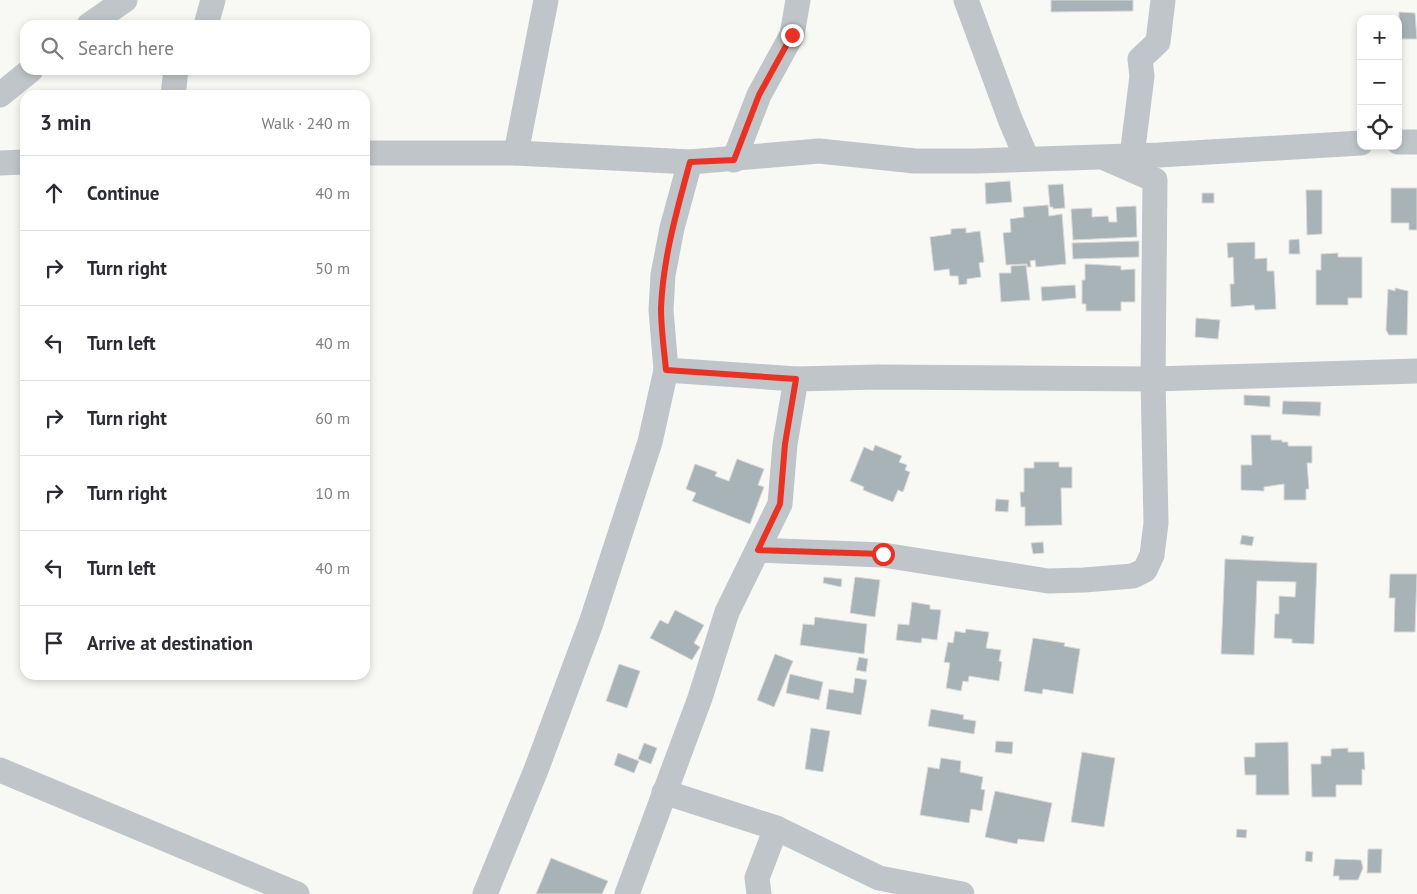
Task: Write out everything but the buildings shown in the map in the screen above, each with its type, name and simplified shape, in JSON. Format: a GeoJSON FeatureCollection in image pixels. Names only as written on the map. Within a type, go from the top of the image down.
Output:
{"type":"FeatureCollection","features":[{"type":"Feature","properties":{"kind":"street"},"geometry":{"type":"LineString","coordinates":[[96,20],[125,0]]}},
{"type":"Feature","properties":{"kind":"street"},"geometry":{"type":"LineString","coordinates":[[207,20],[213,0]]}},
{"type":"Feature","properties":{"kind":"street"},"geometry":{"type":"LineString","coordinates":[[516,153],[546,0]]}},
{"type":"Feature","properties":{"kind":"street"},"geometry":{"type":"LineString","coordinates":[[734,160],[759,95],[792,35],[798,0]]}},
{"type":"Feature","properties":{"kind":"street"},"geometry":{"type":"LineString","coordinates":[[966,0],[1027,159]]}},
{"type":"Feature","properties":{"kind":"street"},"geometry":{"type":"LineString","coordinates":[[1132,156],[1142,76],[1140,59],[1158,42],[1163,0]]}},
{"type":"Feature","properties":{"kind":"street"},"geometry":{"type":"LineString","coordinates":[[0,95],[25,75]]}},
{"type":"Feature","properties":{"kind":"street"},"geometry":{"type":"LineString","coordinates":[[174,90],[176,75]]}},
{"type":"Feature","properties":{"kind":"street"},"geometry":{"type":"LineString","coordinates":[[1402,142],[1417,142]]}},
{"type":"Feature","properties":{"kind":"street"},"geometry":{"type":"LineString","coordinates":[[370,153],[516,153],[690,162],[734,160],[819,151],[915,161],[1132,156],[1357,143]]}},
{"type":"Feature","properties":{"kind":"street"},"geometry":{"type":"LineString","coordinates":[[758,550],[883,554],[1048,581],[1084,580],[1139,574],[1145,570],[1152,555],[1156,523],[1153,379],[1155,180],[1101,157]]}},
{"type":"Feature","properties":{"kind":"street"},"geometry":{"type":"LineString","coordinates":[[0,163],[20,162]]}},
{"type":"Feature","properties":{"kind":"street"},"geometry":{"type":"LineString","coordinates":[[485,894],[536,770],[590,623],[639,479],[658,413],[666,370],[661,310],[664,274],[672,228],[690,162]]}},
{"type":"Feature","properties":{"kind":"street"},"geometry":{"type":"LineString","coordinates":[[666,370],[796,379],[879,377],[1153,379],[1417,371]]}},
{"type":"Feature","properties":{"kind":"street"},"geometry":{"type":"LineString","coordinates":[[627,894],[700,698],[727,612],[780,504],[785,444],[796,379]]}},
{"type":"Feature","properties":{"kind":"street"},"geometry":{"type":"LineString","coordinates":[[0,770],[297,894]]}},
{"type":"Feature","properties":{"kind":"street"},"geometry":{"type":"LineString","coordinates":[[664,792],[776,828],[875,886],[962,894]]}},
{"type":"Feature","properties":{"kind":"street"},"geometry":{"type":"LineString","coordinates":[[759,894],[757,878],[776,828]]}},
{"type":"Feature","properties":{"kind":"route"},"geometry":{"type":"LineString","coordinates":[[792,35],[759,95],[734,160],[690,162],[672,228],[664,274],[661,310],[666,370],[796,379],[785,444],[780,504],[758,550],[883,554]]}}]}
